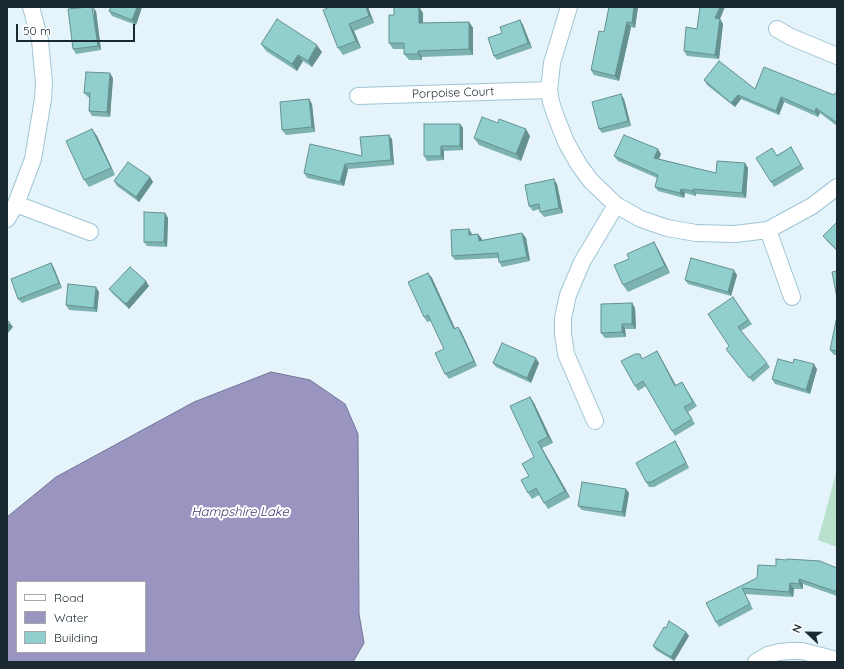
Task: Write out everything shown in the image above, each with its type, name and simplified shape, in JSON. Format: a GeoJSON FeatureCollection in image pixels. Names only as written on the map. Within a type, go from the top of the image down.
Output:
{"type":"FeatureCollection","features":[{"type":"Feature","properties":{"kind":"street"},"geometry":{"type":"LineString","coordinates":[[7,219],[16,204],[33,159],[44,99],[40,40],[31,7]]}},
{"type":"Feature","properties":{"kind":"street"},"geometry":{"type":"LineString","coordinates":[[569,7],[552,63],[549,90],[556,117],[566,142],[579,165],[591,181],[616,205],[654,224],[689,232],[735,234],[768,230],[812,206],[837,187]]}},
{"type":"Feature","properties":{"kind":"street"},"geometry":{"type":"LineString","coordinates":[[777,29],[811,46],[837,56]]}},
{"type":"Feature","properties":{"kind":"street","name":"Porpoise Court"},"geometry":{"type":"LineString","coordinates":[[358,96],[549,90]]}},
{"type":"Feature","properties":{"kind":"street"},"geometry":{"type":"LineString","coordinates":[[16,204],[90,232]]}},
{"type":"Feature","properties":{"kind":"street"},"geometry":{"type":"LineString","coordinates":[[595,421],[566,354],[563,334],[563,318],[568,296],[582,262],[616,205]]}},
{"type":"Feature","properties":{"kind":"street"},"geometry":{"type":"LineString","coordinates":[[768,230],[792,297]]}},
{"type":"Feature","properties":{"kind":"street"},"geometry":{"type":"LineString","coordinates":[[756,662],[768,655],[791,651],[802,651],[837,660]]}},
{"type":"Feature","properties":{"kind":"green space"},"geometry":{"type":"Polygon","coordinates":[[[837,469],[837,547],[818,540],[837,469]]]}},
{"type":"Feature","properties":{"kind":"water","name":"Hampshire Lake"},"geometry":{"type":"Polygon","coordinates":[[[271,372],[310,380],[345,404],[358,434],[359,614],[364,643],[353,662],[7,662],[7,517],[56,477],[194,402],[271,372]]]}},
{"type":"Feature","properties":{"kind":"building"},"geometry":{"type":"Polygon","coordinates":[[[92,7],[98,46],[73,49],[68,9],[92,7]]]}},
{"type":"Feature","properties":{"kind":"building"},"geometry":{"type":"Polygon","coordinates":[[[111,7],[137,7],[132,20],[109,11],[111,7]]]}},
{"type":"Feature","properties":{"kind":"building"},"geometry":{"type":"Polygon","coordinates":[[[330,7],[366,7],[369,16],[349,24],[356,41],[338,48],[323,10],[330,7]]]}},
{"type":"Feature","properties":{"kind":"building"},"geometry":{"type":"Polygon","coordinates":[[[394,7],[419,7],[419,23],[469,22],[469,49],[418,51],[418,54],[404,54],[404,43],[389,43],[389,15],[394,15],[394,7]]]}},
{"type":"Feature","properties":{"kind":"building"},"geometry":{"type":"Polygon","coordinates":[[[609,7],[634,7],[632,23],[627,22],[615,76],[591,70],[599,31],[604,32],[609,7]]]}},
{"type":"Feature","properties":{"kind":"building"},"geometry":{"type":"Polygon","coordinates":[[[700,7],[720,7],[715,18],[720,19],[715,55],[684,51],[686,27],[697,29],[700,7]]]}},
{"type":"Feature","properties":{"kind":"building"},"geometry":{"type":"Polygon","coordinates":[[[277,19],[317,45],[308,61],[298,55],[292,64],[261,44],[277,19]]]}},
{"type":"Feature","properties":{"kind":"building"},"geometry":{"type":"Polygon","coordinates":[[[520,20],[528,43],[494,56],[488,38],[502,33],[500,27],[520,20]]]}},
{"type":"Feature","properties":{"kind":"building"},"geometry":{"type":"Polygon","coordinates":[[[719,61],[755,89],[764,67],[834,95],[837,91],[837,123],[816,108],[815,112],[781,97],[776,111],[738,95],[731,103],[704,80],[719,61]]]}},
{"type":"Feature","properties":{"kind":"building"},"geometry":{"type":"Polygon","coordinates":[[[86,72],[110,73],[107,112],[89,111],[90,93],[84,93],[86,72]]]}},
{"type":"Feature","properties":{"kind":"building"},"geometry":{"type":"Polygon","coordinates":[[[621,94],[628,121],[599,129],[592,102],[621,94]]]}},
{"type":"Feature","properties":{"kind":"building"},"geometry":{"type":"Polygon","coordinates":[[[309,99],[312,127],[282,130],[280,102],[309,99]]]}},
{"type":"Feature","properties":{"kind":"building"},"geometry":{"type":"Polygon","coordinates":[[[482,117],[498,123],[499,119],[526,129],[516,154],[474,138],[482,117]]]}},
{"type":"Feature","properties":{"kind":"building"},"geometry":{"type":"Polygon","coordinates":[[[424,124],[460,124],[460,146],[441,146],[441,156],[424,156],[424,124]]]}},
{"type":"Feature","properties":{"kind":"building"},"geometry":{"type":"Polygon","coordinates":[[[92,129],[111,168],[84,180],[66,141],[92,129]]]}},
{"type":"Feature","properties":{"kind":"building"},"geometry":{"type":"Polygon","coordinates":[[[389,135],[391,160],[345,164],[340,182],[304,173],[310,144],[362,156],[360,137],[389,135]]]}},
{"type":"Feature","properties":{"kind":"building"},"geometry":{"type":"Polygon","coordinates":[[[624,135],[658,149],[654,158],[716,173],[717,161],[745,163],[742,193],[693,189],[693,191],[681,189],[680,193],[655,187],[658,175],[614,156],[624,135]]]}},
{"type":"Feature","properties":{"kind":"building"},"geometry":{"type":"Polygon","coordinates":[[[791,147],[801,165],[771,182],[756,158],[772,148],[777,156],[791,147]]]}},
{"type":"Feature","properties":{"kind":"building"},"geometry":{"type":"Polygon","coordinates":[[[128,162],[150,177],[136,197],[114,181],[128,162]]]}},
{"type":"Feature","properties":{"kind":"building"},"geometry":{"type":"Polygon","coordinates":[[[554,179],[559,208],[540,212],[539,204],[529,206],[525,185],[554,179]]]}},
{"type":"Feature","properties":{"kind":"building"},"geometry":{"type":"Polygon","coordinates":[[[144,212],[165,213],[164,242],[144,242],[144,212]]]}},
{"type":"Feature","properties":{"kind":"building"},"geometry":{"type":"Polygon","coordinates":[[[837,222],[837,250],[823,236],[837,222]]]}},
{"type":"Feature","properties":{"kind":"building"},"geometry":{"type":"Polygon","coordinates":[[[469,229],[469,235],[478,234],[479,241],[522,233],[527,257],[499,262],[498,253],[452,256],[451,230],[469,229]]]}},
{"type":"Feature","properties":{"kind":"building"},"geometry":{"type":"Polygon","coordinates":[[[654,242],[665,266],[623,285],[614,265],[629,259],[627,254],[654,242]]]}},
{"type":"Feature","properties":{"kind":"building"},"geometry":{"type":"Polygon","coordinates":[[[691,258],[734,270],[728,292],[685,280],[691,258]]]}},
{"type":"Feature","properties":{"kind":"building"},"geometry":{"type":"Polygon","coordinates":[[[51,263],[59,283],[18,299],[11,279],[51,263]]]}},
{"type":"Feature","properties":{"kind":"building"},"geometry":{"type":"Polygon","coordinates":[[[130,267],[146,281],[126,304],[109,289],[130,267]]]}},
{"type":"Feature","properties":{"kind":"building"},"geometry":{"type":"Polygon","coordinates":[[[837,271],[837,298],[832,272],[837,271]]]}},
{"type":"Feature","properties":{"kind":"building"},"geometry":{"type":"Polygon","coordinates":[[[428,273],[454,329],[458,327],[474,361],[445,374],[435,353],[444,349],[428,315],[424,317],[408,282],[428,273]]]}},
{"type":"Feature","properties":{"kind":"building"},"geometry":{"type":"Polygon","coordinates":[[[68,284],[96,287],[94,308],[66,305],[68,284]]]}},
{"type":"Feature","properties":{"kind":"building"},"geometry":{"type":"Polygon","coordinates":[[[733,297],[748,320],[738,327],[767,363],[749,378],[726,349],[729,346],[708,314],[733,297]]]}},
{"type":"Feature","properties":{"kind":"building"},"geometry":{"type":"Polygon","coordinates":[[[632,303],[632,324],[622,324],[622,332],[601,333],[601,304],[632,303]]]}},
{"type":"Feature","properties":{"kind":"building"},"geometry":{"type":"Polygon","coordinates":[[[837,316],[837,351],[830,350],[837,316]]]}},
{"type":"Feature","properties":{"kind":"building"},"geometry":{"type":"Polygon","coordinates":[[[502,343],[536,358],[527,378],[493,363],[502,343]]]}},
{"type":"Feature","properties":{"kind":"building"},"geometry":{"type":"Polygon","coordinates":[[[657,351],[675,386],[682,382],[693,402],[684,407],[692,419],[672,431],[643,381],[635,386],[621,361],[635,354],[640,354],[642,359],[657,351]]]}},
{"type":"Feature","properties":{"kind":"building"},"geometry":{"type":"Polygon","coordinates":[[[778,359],[793,363],[794,359],[814,364],[806,390],[772,379],[778,359]]]}},
{"type":"Feature","properties":{"kind":"building"},"geometry":{"type":"Polygon","coordinates":[[[530,397],[548,437],[538,442],[565,491],[544,503],[536,488],[528,493],[521,480],[529,476],[522,464],[534,457],[510,406],[530,397]]]}},
{"type":"Feature","properties":{"kind":"building"},"geometry":{"type":"Polygon","coordinates":[[[675,441],[686,463],[651,482],[646,482],[636,463],[675,441]]]}},
{"type":"Feature","properties":{"kind":"building"},"geometry":{"type":"Polygon","coordinates":[[[582,482],[626,489],[622,512],[578,506],[582,482]]]}},
{"type":"Feature","properties":{"kind":"building"},"geometry":{"type":"Polygon","coordinates":[[[776,559],[820,561],[837,568],[837,592],[799,579],[799,584],[790,583],[789,592],[742,588],[750,604],[716,622],[706,603],[757,578],[758,565],[776,566],[776,559]]]}},
{"type":"Feature","properties":{"kind":"building"},"geometry":{"type":"Polygon","coordinates":[[[669,621],[686,632],[671,657],[653,646],[664,627],[666,628],[669,621]]]}}]}
